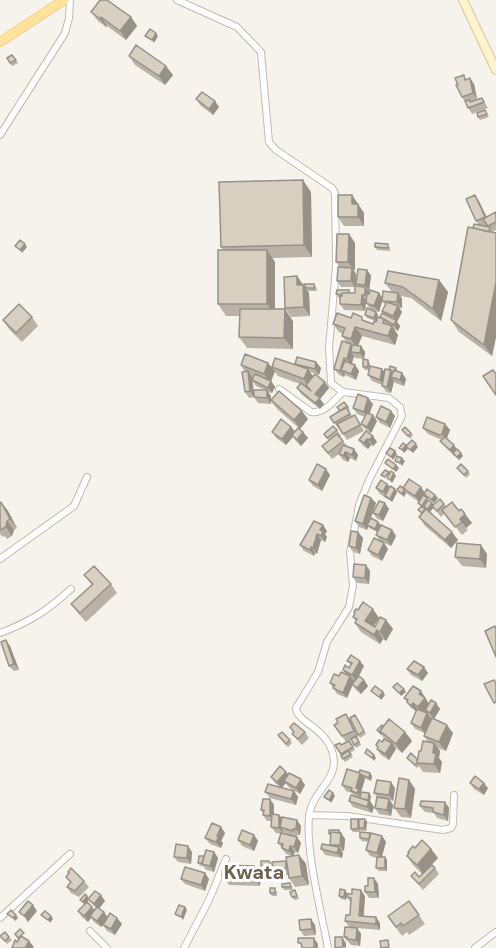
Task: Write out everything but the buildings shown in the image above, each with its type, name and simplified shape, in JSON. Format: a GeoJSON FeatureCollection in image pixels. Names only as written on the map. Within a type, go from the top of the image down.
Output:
{"type":"FeatureCollection","features":[{"type":"Feature","properties":{"kind":"main road"},"geometry":{"type":"LineString","coordinates":[[0,42],[64,0]]}},
{"type":"Feature","properties":{"kind":"main road"},"geometry":{"type":"LineString","coordinates":[[463,0],[496,70]]}},
{"type":"Feature","properties":{"kind":"street"},"geometry":{"type":"LineString","coordinates":[[0,135],[65,33],[70,0]]}},
{"type":"Feature","properties":{"kind":"street"},"geometry":{"type":"LineString","coordinates":[[177,0],[237,27],[261,52],[269,142],[276,150],[332,188],[335,193],[336,266],[329,357],[331,383],[343,392],[389,398],[400,407],[402,416],[369,480],[359,505],[350,553],[353,586],[349,607],[327,642],[318,672],[296,708],[298,716],[319,730],[326,738],[333,754],[333,773],[312,801],[309,815],[311,856],[328,948]]}},
{"type":"Feature","properties":{"kind":"street"},"geometry":{"type":"LineString","coordinates":[[279,389],[312,412],[317,413],[343,392]]}},
{"type":"Feature","properties":{"kind":"street"},"geometry":{"type":"LineString","coordinates":[[0,559],[74,506],[87,477]]}},
{"type":"Feature","properties":{"kind":"street"},"geometry":{"type":"LineString","coordinates":[[0,633],[42,614],[71,589]]}},
{"type":"Feature","properties":{"kind":"street"},"geometry":{"type":"LineString","coordinates":[[309,815],[347,816],[443,830],[451,828],[453,824],[454,795]]}},
{"type":"Feature","properties":{"kind":"street"},"geometry":{"type":"LineString","coordinates":[[0,918],[70,854]]}},
{"type":"Feature","properties":{"kind":"street"},"geometry":{"type":"LineString","coordinates":[[184,948],[202,915],[226,859]]}},
{"type":"Feature","properties":{"kind":"street"},"geometry":{"type":"LineString","coordinates":[[90,931],[107,948]]}},
{"type":"Feature","properties":{"kind":"street"},"geometry":{"type":"LineString","coordinates":[[475,948],[496,932]]}},
{"type":"Feature","properties":{"kind":"district","name":"Kwata"},"geometry":{"type":"Point","coordinates":[254,874]}}]}
